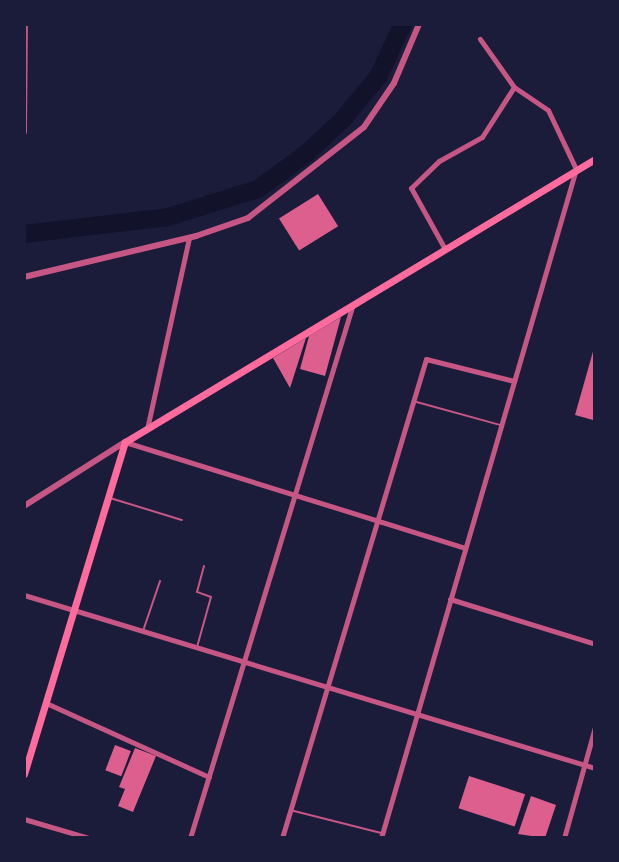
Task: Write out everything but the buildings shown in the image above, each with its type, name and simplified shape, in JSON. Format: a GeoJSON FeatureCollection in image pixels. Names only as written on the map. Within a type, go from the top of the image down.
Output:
{"type":"FeatureCollection","features":[{"type":"Feature","properties":{"kind":"main road"},"geometry":{"type":"LineString","coordinates":[[24,774],[125,442],[595,159]]}},
{"type":"Feature","properties":{"kind":"street"},"geometry":{"type":"LineString","coordinates":[[24,132],[25,24]]}},
{"type":"Feature","properties":{"kind":"street"},"geometry":{"type":"LineString","coordinates":[[24,277],[189,238],[248,218],[364,127],[394,83],[419,24]]}},
{"type":"Feature","properties":{"kind":"street"},"geometry":{"type":"LineString","coordinates":[[381,836],[576,169],[548,110],[514,87],[480,39]]}},
{"type":"Feature","properties":{"kind":"street"},"geometry":{"type":"LineString","coordinates":[[445,249],[411,188],[439,160],[482,137],[514,87]]}},
{"type":"Feature","properties":{"kind":"street"},"geometry":{"type":"LineString","coordinates":[[147,429],[189,238]]}},
{"type":"Feature","properties":{"kind":"street"},"geometry":{"type":"LineString","coordinates":[[190,838],[353,304]]}},
{"type":"Feature","properties":{"kind":"street"},"geometry":{"type":"LineString","coordinates":[[282,838],[426,359],[514,381]]}},
{"type":"Feature","properties":{"kind":"street"},"geometry":{"type":"LineString","coordinates":[[24,506],[125,442],[465,548]]}},
{"type":"Feature","properties":{"kind":"street"},"geometry":{"type":"LineString","coordinates":[[24,595],[595,768]]}},
{"type":"Feature","properties":{"kind":"street"},"geometry":{"type":"LineString","coordinates":[[450,599],[595,644]]}},
{"type":"Feature","properties":{"kind":"street"},"geometry":{"type":"LineString","coordinates":[[46,703],[209,777]]}},
{"type":"Feature","properties":{"kind":"street"},"geometry":{"type":"LineString","coordinates":[[564,838],[595,728]]}},
{"type":"Feature","properties":{"kind":"street"},"geometry":{"type":"LineString","coordinates":[[24,819],[89,838]]}},
{"type":"Feature","properties":{"kind":"lane"},"geometry":{"type":"LineString","coordinates":[[413,401],[501,426]]}},
{"type":"Feature","properties":{"kind":"lane"},"geometry":{"type":"LineString","coordinates":[[108,498],[182,520]]}},
{"type":"Feature","properties":{"kind":"lane"},"geometry":{"type":"LineString","coordinates":[[197,647],[211,597],[197,592],[204,566]]}},
{"type":"Feature","properties":{"kind":"lane"},"geometry":{"type":"LineString","coordinates":[[143,631],[160,581]]}},
{"type":"Feature","properties":{"kind":"lane"},"geometry":{"type":"LineString","coordinates":[[290,810],[381,836]]}},
{"type":"Feature","properties":{"kind":"waterway"},"geometry":{"type":"LineString","coordinates":[[24,234],[168,217],[258,189],[306,154],[343,119],[378,77],[403,24]]}}]}
